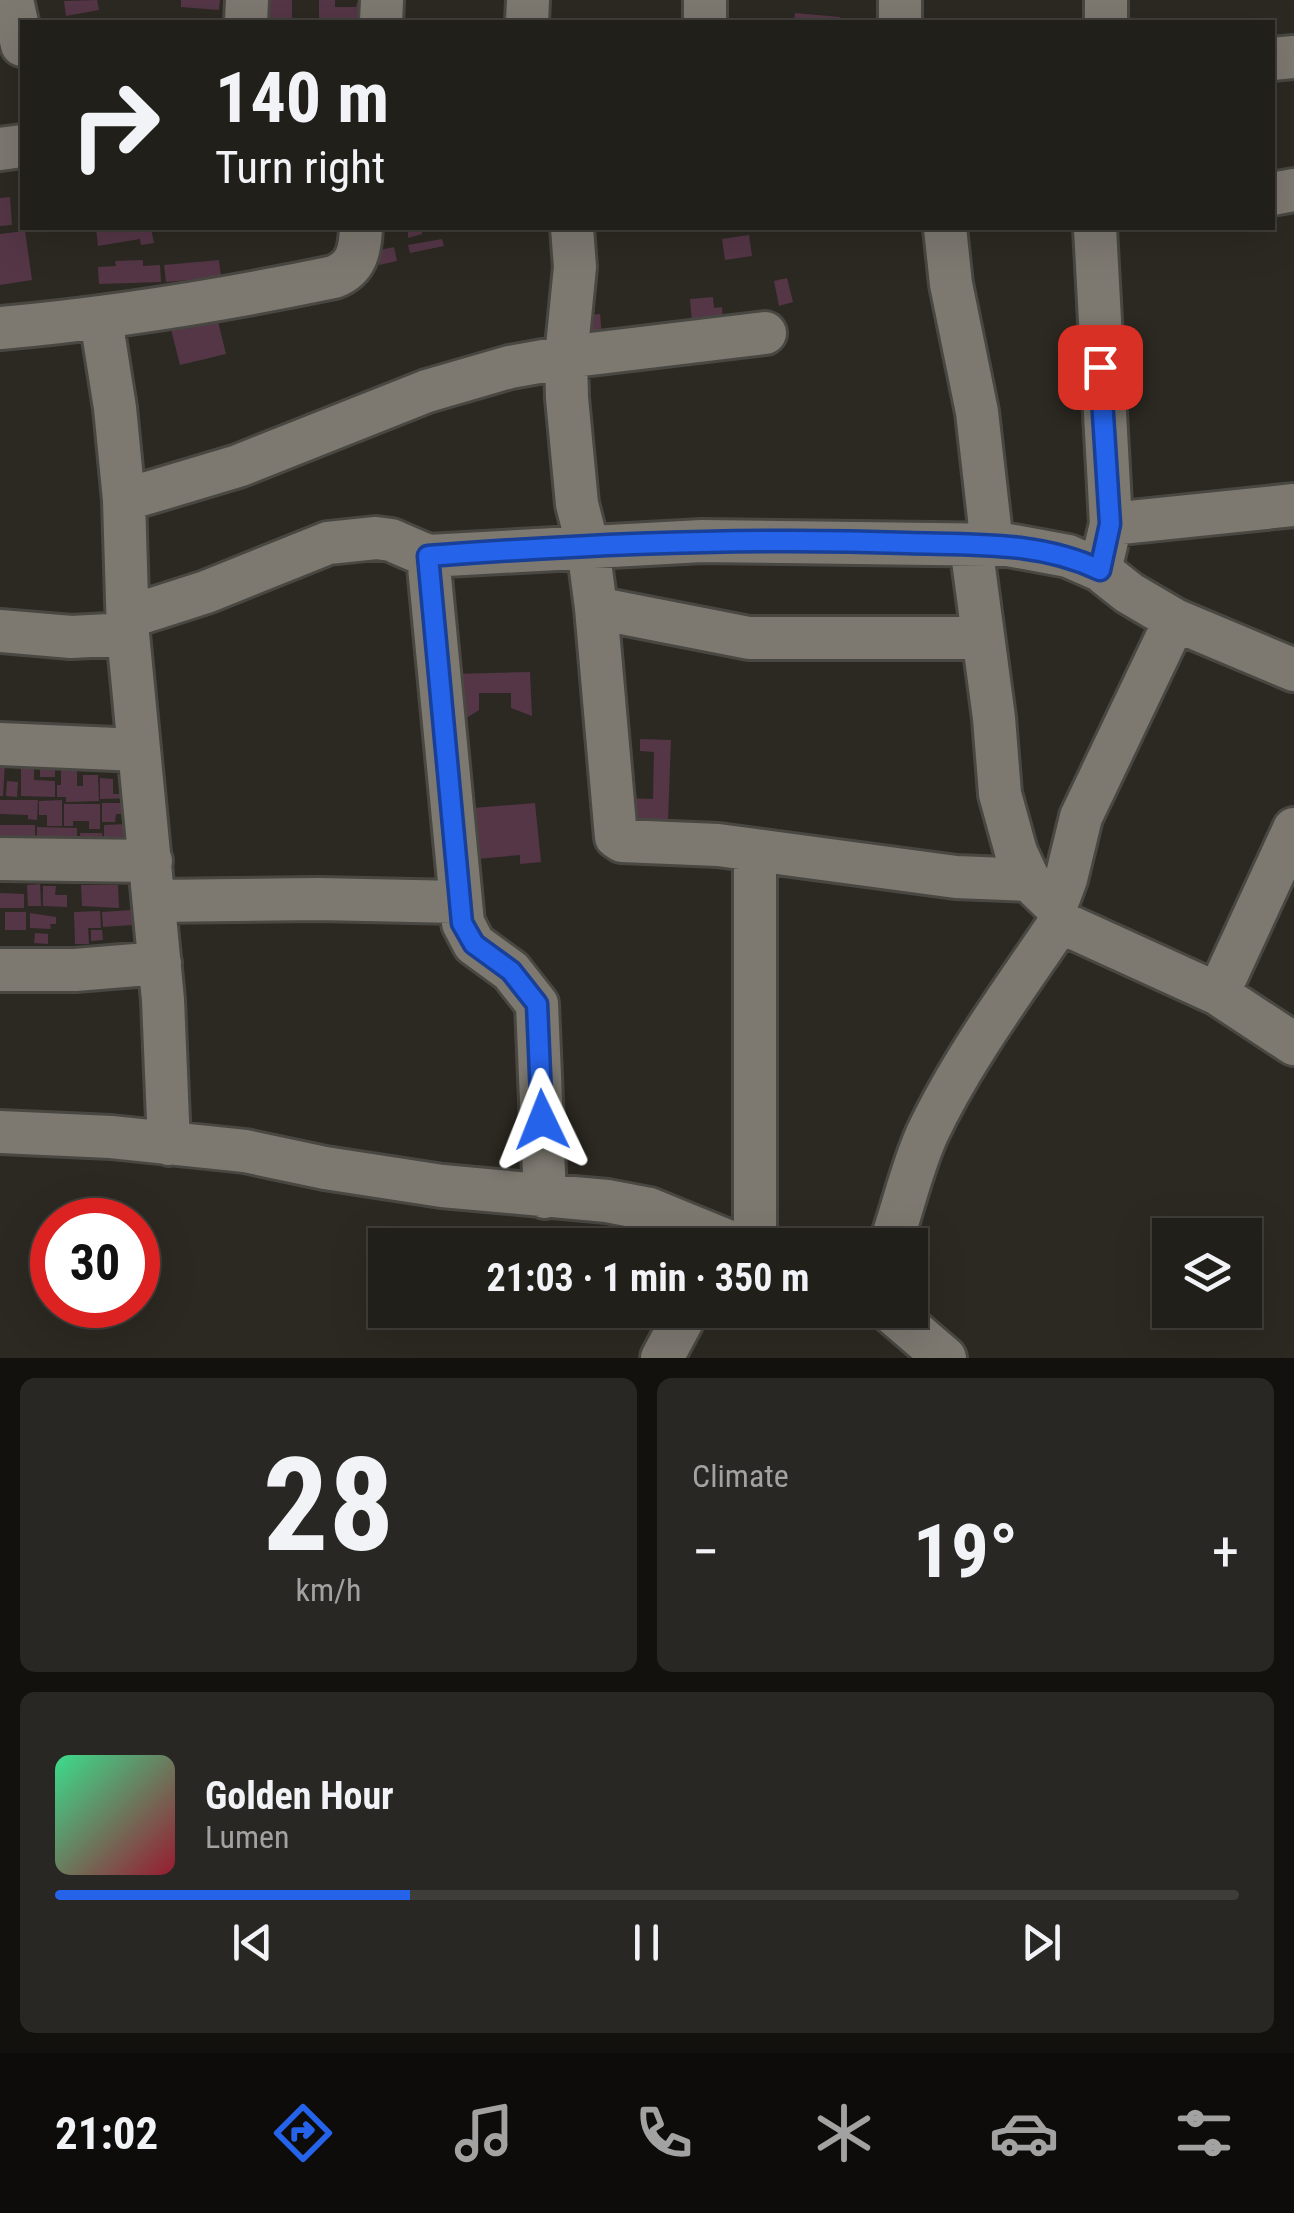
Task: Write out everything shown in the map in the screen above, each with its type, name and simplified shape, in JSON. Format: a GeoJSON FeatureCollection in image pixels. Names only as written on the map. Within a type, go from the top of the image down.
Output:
{"type":"FeatureCollection","features":[{"type":"Feature","properties":{"kind":"street"},"geometry":{"type":"LineString","coordinates":[[12,0],[20,37]]}},
{"type":"Feature","properties":{"kind":"street"},"geometry":{"type":"LineString","coordinates":[[0,328],[101,319],[217,301],[334,276],[354,261],[360,250],[361,230]]}},
{"type":"Feature","properties":{"kind":"street"},"geometry":{"type":"LineString","coordinates":[[572,230],[574,267],[566,357],[571,452],[596,608],[616,837],[803,854],[956,878],[1048,903],[1218,994],[1294,1044]]}},
{"type":"Feature","properties":{"kind":"street"},"geometry":{"type":"LineString","coordinates":[[945,230],[951,284],[977,412],[981,638],[994,718],[1000,794],[1016,852],[1048,903]]}},
{"type":"Feature","properties":{"kind":"street"},"geometry":{"type":"LineString","coordinates":[[1095,230],[1110,524],[1100,570]]}},
{"type":"Feature","properties":{"kind":"street"},"geometry":{"type":"LineString","coordinates":[[101,319],[124,500],[128,626],[160,963],[169,1144]]}},
{"type":"Feature","properties":{"kind":"street"},"geometry":{"type":"LineString","coordinates":[[124,500],[238,466],[427,391],[510,367],[764,333]]}},
{"type":"Feature","properties":{"kind":"street"},"geometry":{"type":"LineString","coordinates":[[1110,524],[1294,505]]}},
{"type":"Feature","properties":{"kind":"street"},"geometry":{"type":"LineString","coordinates":[[0,631],[71,637],[128,626],[328,542],[376,538],[428,556],[739,541],[981,545],[1068,556],[1100,570],[1129,593],[1175,620],[1294,670]]}},
{"type":"Feature","properties":{"kind":"street"},"geometry":{"type":"LineString","coordinates":[[428,556],[462,923],[474,944],[511,971],[537,1004],[546,1197]]}},
{"type":"Feature","properties":{"kind":"street"},"geometry":{"type":"LineString","coordinates":[[596,608],[749,638],[981,638]]}},
{"type":"Feature","properties":{"kind":"street"},"geometry":{"type":"LineString","coordinates":[[895,1228],[915,1161],[929,1130],[967,1065],[1048,903],[1066,879],[1080,817],[1175,620]]}},
{"type":"Feature","properties":{"kind":"street"},"geometry":{"type":"LineString","coordinates":[[0,744],[139,750]]}},
{"type":"Feature","properties":{"kind":"street"},"geometry":{"type":"LineString","coordinates":[[1218,994],[1294,829]]}},
{"type":"Feature","properties":{"kind":"street"},"geometry":{"type":"LineString","coordinates":[[755,851],[755,1228]]}},
{"type":"Feature","properties":{"kind":"street"},"geometry":{"type":"LineString","coordinates":[[0,859],[319,899],[459,902]]}},
{"type":"Feature","properties":{"kind":"street"},"geometry":{"type":"LineString","coordinates":[[0,970],[75,970],[160,963]]}},
{"type":"Feature","properties":{"kind":"street"},"geometry":{"type":"LineString","coordinates":[[0,1132],[111,1137],[244,1151],[442,1186],[607,1200],[649,1209],[695,1228]]}},
{"type":"Feature","properties":{"kind":"street"},"geometry":{"type":"LineString","coordinates":[[662,1358],[678,1328]]}},
{"type":"Feature","properties":{"kind":"street"},"geometry":{"type":"LineString","coordinates":[[909,1328],[945,1358]]}},
{"type":"Feature","properties":{"kind":"building"},"geometry":{"type":"Polygon","coordinates":[[[97,0],[99,10],[66,16],[64,1],[97,0]]]}},
{"type":"Feature","properties":{"kind":"building"},"geometry":{"type":"Polygon","coordinates":[[[181,0],[220,0],[219,10],[181,7],[181,0]]]}},
{"type":"Feature","properties":{"kind":"building"},"geometry":{"type":"Polygon","coordinates":[[[255,0],[292,0],[292,20],[254,20],[255,0]]]}},
{"type":"Feature","properties":{"kind":"building"},"geometry":{"type":"Polygon","coordinates":[[[319,0],[335,0],[335,7],[356,7],[358,0],[371,0],[371,20],[319,20],[319,0]]]}},
{"type":"Feature","properties":{"kind":"building"},"geometry":{"type":"Polygon","coordinates":[[[795,13],[840,17],[840,20],[794,20],[795,13]]]}},
{"type":"Feature","properties":{"kind":"building"},"geometry":{"type":"Polygon","coordinates":[[[10,197],[12,225],[0,226],[0,198],[10,197]]]}},
{"type":"Feature","properties":{"kind":"building"},"geometry":{"type":"Polygon","coordinates":[[[96,230],[151,230],[154,243],[141,245],[140,239],[98,246],[96,230]]]}},
{"type":"Feature","properties":{"kind":"building"},"geometry":{"type":"Polygon","coordinates":[[[408,230],[422,230],[422,234],[408,238],[408,230]]]}},
{"type":"Feature","properties":{"kind":"building"},"geometry":{"type":"Polygon","coordinates":[[[25,231],[32,280],[0,285],[0,234],[25,231]]]}},
{"type":"Feature","properties":{"kind":"building"},"geometry":{"type":"Polygon","coordinates":[[[749,235],[752,256],[725,260],[722,239],[749,235]]]}},
{"type":"Feature","properties":{"kind":"building"},"geometry":{"type":"Polygon","coordinates":[[[442,239],[444,246],[410,253],[408,245],[442,239]]]}},
{"type":"Feature","properties":{"kind":"building"},"geometry":{"type":"Polygon","coordinates":[[[394,247],[397,261],[379,265],[376,251],[394,247]]]}},
{"type":"Feature","properties":{"kind":"building"},"geometry":{"type":"Polygon","coordinates":[[[143,260],[143,266],[160,265],[161,282],[99,284],[98,267],[116,266],[115,261],[143,260]]]}},
{"type":"Feature","properties":{"kind":"building"},"geometry":{"type":"Polygon","coordinates":[[[219,260],[221,277],[166,282],[164,265],[219,260]]]}},
{"type":"Feature","properties":{"kind":"building"},"geometry":{"type":"Polygon","coordinates":[[[787,278],[793,302],[779,306],[774,281],[787,278]]]}},
{"type":"Feature","properties":{"kind":"building"},"geometry":{"type":"Polygon","coordinates":[[[713,297],[714,308],[722,307],[723,321],[692,323],[690,299],[713,297]]]}},
{"type":"Feature","properties":{"kind":"building"},"geometry":{"type":"Polygon","coordinates":[[[216,313],[226,354],[180,365],[170,325],[216,313]]]}},
{"type":"Feature","properties":{"kind":"building"},"geometry":{"type":"Polygon","coordinates":[[[600,314],[602,336],[579,337],[577,316],[600,314]]]}},
{"type":"Feature","properties":{"kind":"building"},"geometry":{"type":"Polygon","coordinates":[[[530,672],[532,716],[511,708],[511,693],[479,693],[479,710],[468,717],[454,711],[453,674],[530,672]]]}},
{"type":"Feature","properties":{"kind":"building"},"geometry":{"type":"Polygon","coordinates":[[[640,739],[671,740],[668,820],[625,819],[626,798],[653,799],[654,752],[640,751],[640,739]]]}},
{"type":"Feature","properties":{"kind":"building"},"geometry":{"type":"Polygon","coordinates":[[[77,751],[77,786],[83,786],[83,775],[98,775],[99,801],[66,802],[66,797],[57,797],[61,759],[77,751]]]}},
{"type":"Feature","properties":{"kind":"building"},"geometry":{"type":"Polygon","coordinates":[[[0,761],[5,762],[3,796],[0,796],[0,761]]]}},
{"type":"Feature","properties":{"kind":"building"},"geometry":{"type":"Polygon","coordinates":[[[40,762],[55,762],[55,777],[40,777],[40,762]]]}},
{"type":"Feature","properties":{"kind":"building"},"geometry":{"type":"Polygon","coordinates":[[[21,764],[34,764],[34,780],[55,781],[55,797],[21,796],[21,764]]]}},
{"type":"Feature","properties":{"kind":"building"},"geometry":{"type":"Polygon","coordinates":[[[122,776],[135,798],[100,799],[100,778],[113,779],[113,794],[122,794],[122,776]]]}},
{"type":"Feature","properties":{"kind":"building"},"geometry":{"type":"Polygon","coordinates":[[[7,781],[18,782],[17,797],[6,796],[7,781]]]}},
{"type":"Feature","properties":{"kind":"building"},"geometry":{"type":"Polygon","coordinates":[[[0,800],[38,800],[37,820],[28,819],[28,815],[0,814],[0,800]]]}},
{"type":"Feature","properties":{"kind":"building"},"geometry":{"type":"Polygon","coordinates":[[[62,800],[62,826],[47,826],[47,815],[39,815],[39,801],[62,800]]]}},
{"type":"Feature","properties":{"kind":"building"},"geometry":{"type":"Polygon","coordinates":[[[102,803],[135,803],[128,821],[123,821],[124,814],[116,814],[115,822],[102,822],[102,803]]]}},
{"type":"Feature","properties":{"kind":"building"},"geometry":{"type":"Polygon","coordinates":[[[535,803],[541,862],[520,864],[520,855],[477,859],[473,808],[535,803]]]}},
{"type":"Feature","properties":{"kind":"building"},"geometry":{"type":"Polygon","coordinates":[[[64,804],[100,804],[100,829],[89,829],[89,821],[73,821],[73,826],[64,826],[64,804]]]}},
{"type":"Feature","properties":{"kind":"building"},"geometry":{"type":"Polygon","coordinates":[[[128,824],[128,839],[113,838],[113,844],[138,838],[138,853],[134,849],[91,853],[91,847],[81,847],[80,833],[102,833],[104,844],[104,825],[128,824]]]}},
{"type":"Feature","properties":{"kind":"building"},"geometry":{"type":"Polygon","coordinates":[[[0,825],[35,825],[35,840],[0,850],[0,825]]]}},
{"type":"Feature","properties":{"kind":"building"},"geometry":{"type":"Polygon","coordinates":[[[37,827],[77,828],[77,852],[37,840],[37,827]]]}},
{"type":"Feature","properties":{"kind":"building"},"geometry":{"type":"Polygon","coordinates":[[[40,884],[41,906],[28,906],[27,885],[40,884]]]}},
{"type":"Feature","properties":{"kind":"building"},"geometry":{"type":"Polygon","coordinates":[[[81,885],[118,885],[119,908],[82,906],[81,885]]]}},
{"type":"Feature","properties":{"kind":"building"},"geometry":{"type":"Polygon","coordinates":[[[43,886],[56,886],[55,895],[67,895],[67,907],[43,906],[43,886]]]}},
{"type":"Feature","properties":{"kind":"building"},"geometry":{"type":"Polygon","coordinates":[[[0,893],[24,894],[24,908],[0,908],[0,893]]]}},
{"type":"Feature","properties":{"kind":"building"},"geometry":{"type":"Polygon","coordinates":[[[132,910],[133,925],[103,927],[102,912],[132,910]]]}},
{"type":"Feature","properties":{"kind":"building"},"geometry":{"type":"Polygon","coordinates":[[[100,911],[101,928],[88,928],[89,944],[75,944],[74,912],[100,911]]]}},
{"type":"Feature","properties":{"kind":"building"},"geometry":{"type":"Polygon","coordinates":[[[5,912],[26,912],[26,930],[5,930],[5,912]]]}},
{"type":"Feature","properties":{"kind":"building"},"geometry":{"type":"Polygon","coordinates":[[[30,913],[56,917],[56,924],[50,924],[51,929],[30,928],[30,913]]]}},
{"type":"Feature","properties":{"kind":"building"},"geometry":{"type":"Polygon","coordinates":[[[91,930],[102,930],[103,940],[91,941],[91,930]]]}},
{"type":"Feature","properties":{"kind":"building"},"geometry":{"type":"Polygon","coordinates":[[[35,933],[48,934],[48,944],[34,943],[35,933]]]}},
{"type":"Feature","properties":{"kind":"route"},"geometry":{"type":"LineString","coordinates":[[542,1120],[537,1004],[511,971],[474,944],[462,923],[428,556],[702,542],[870,541],[1008,545],[1068,556],[1100,570],[1110,524],[1100,367]]}}]}
